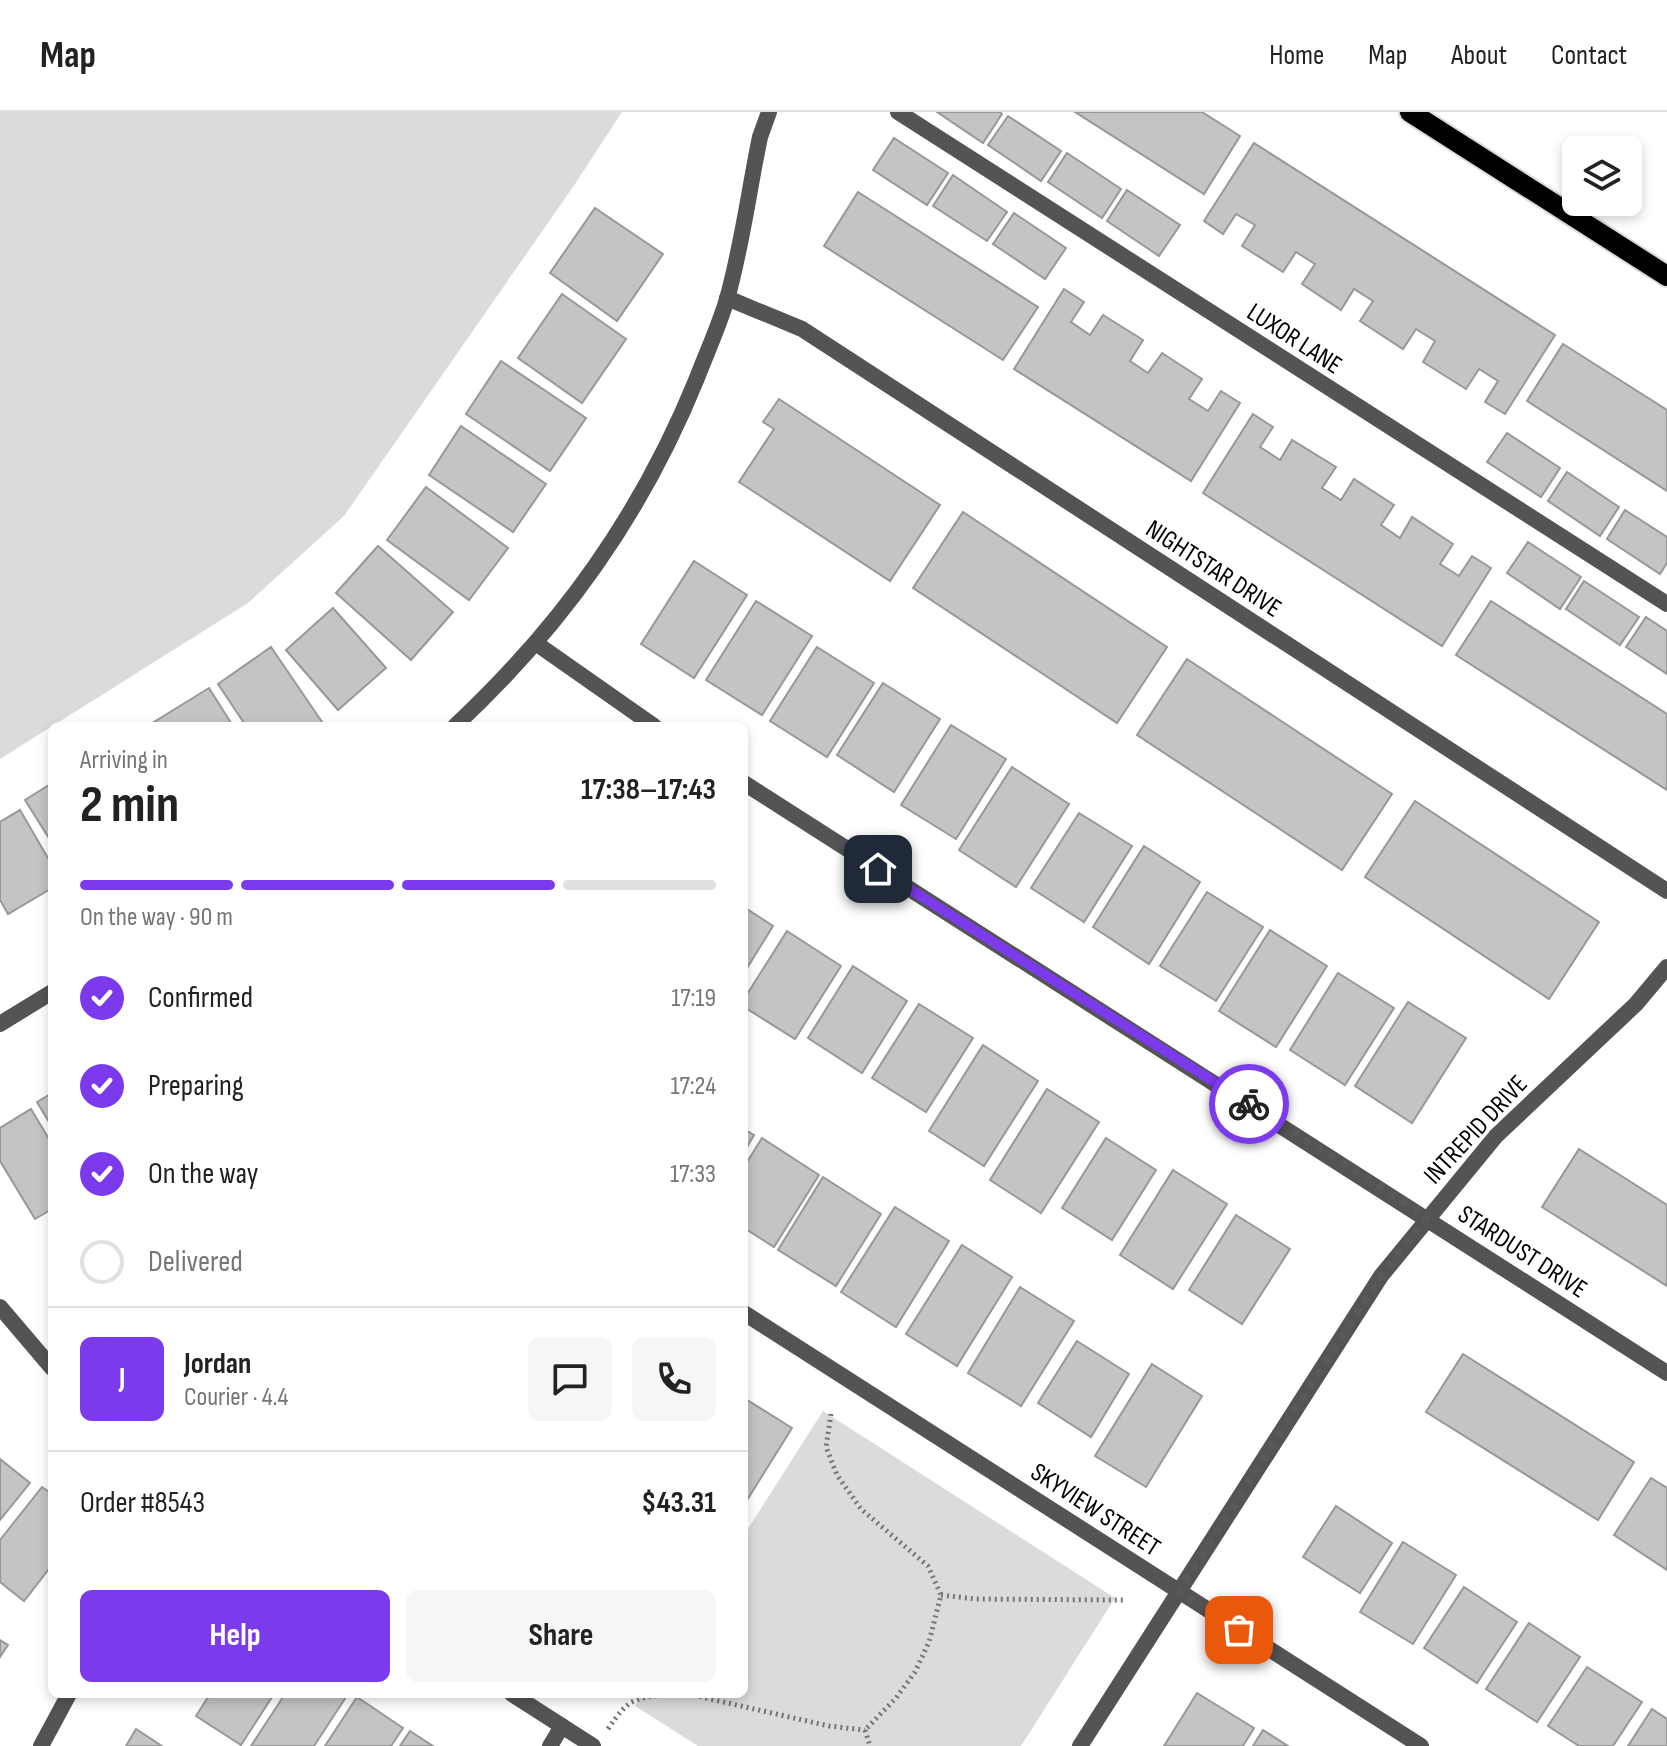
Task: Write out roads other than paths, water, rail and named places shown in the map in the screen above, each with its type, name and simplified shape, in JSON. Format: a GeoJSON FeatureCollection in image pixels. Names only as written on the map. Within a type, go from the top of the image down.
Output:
{"type":"FeatureCollection","features":[{"type":"Feature","properties":{"kind":"main road"},"geometry":{"type":"LineString","coordinates":[[1410,112],[1667,276]]}},
{"type":"Feature","properties":{"kind":"street"},"geometry":{"type":"LineString","coordinates":[[459,722],[537,644],[588,578],[646,488],[679,422],[727,298],[760,137],[769,112]]}},
{"type":"Feature","properties":{"kind":"street","name":"LUXOR LANE"},"geometry":{"type":"LineString","coordinates":[[898,112],[1667,604]]}},
{"type":"Feature","properties":{"kind":"street","name":"NIGHTSTAR DRIVE"},"geometry":{"type":"LineString","coordinates":[[727,298],[802,329],[1667,891]]}},
{"type":"Feature","properties":{"kind":"street"},"geometry":{"type":"LineString","coordinates":[[537,644],[648,722]]}},
{"type":"Feature","properties":{"kind":"street","name":"STARDUST DRIVE"},"geometry":{"type":"LineString","coordinates":[[748,786],[1667,1373]]}},
{"type":"Feature","properties":{"kind":"street","name":"INTREPID DRIVE"},"geometry":{"type":"LineString","coordinates":[[1080,1746],[1381,1276],[1496,1136],[1636,1004],[1667,967]]}},
{"type":"Feature","properties":{"kind":"street"},"geometry":{"type":"LineString","coordinates":[[0,1024],[48,994]]}},
{"type":"Feature","properties":{"kind":"street"},"geometry":{"type":"LineString","coordinates":[[0,1307],[48,1363]]}},
{"type":"Feature","properties":{"kind":"street","name":"SKYVIEW STREET"},"geometry":{"type":"LineString","coordinates":[[748,1316],[1421,1746]]}},
{"type":"Feature","properties":{"kind":"street"},"geometry":{"type":"LineString","coordinates":[[41,1746],[67,1698]]}},
{"type":"Feature","properties":{"kind":"street"},"geometry":{"type":"LineString","coordinates":[[518,1698],[562,1726],[598,1741]]}},
{"type":"Feature","properties":{"kind":"street"},"geometry":{"type":"LineString","coordinates":[[550,1746],[562,1726]]}}]}
